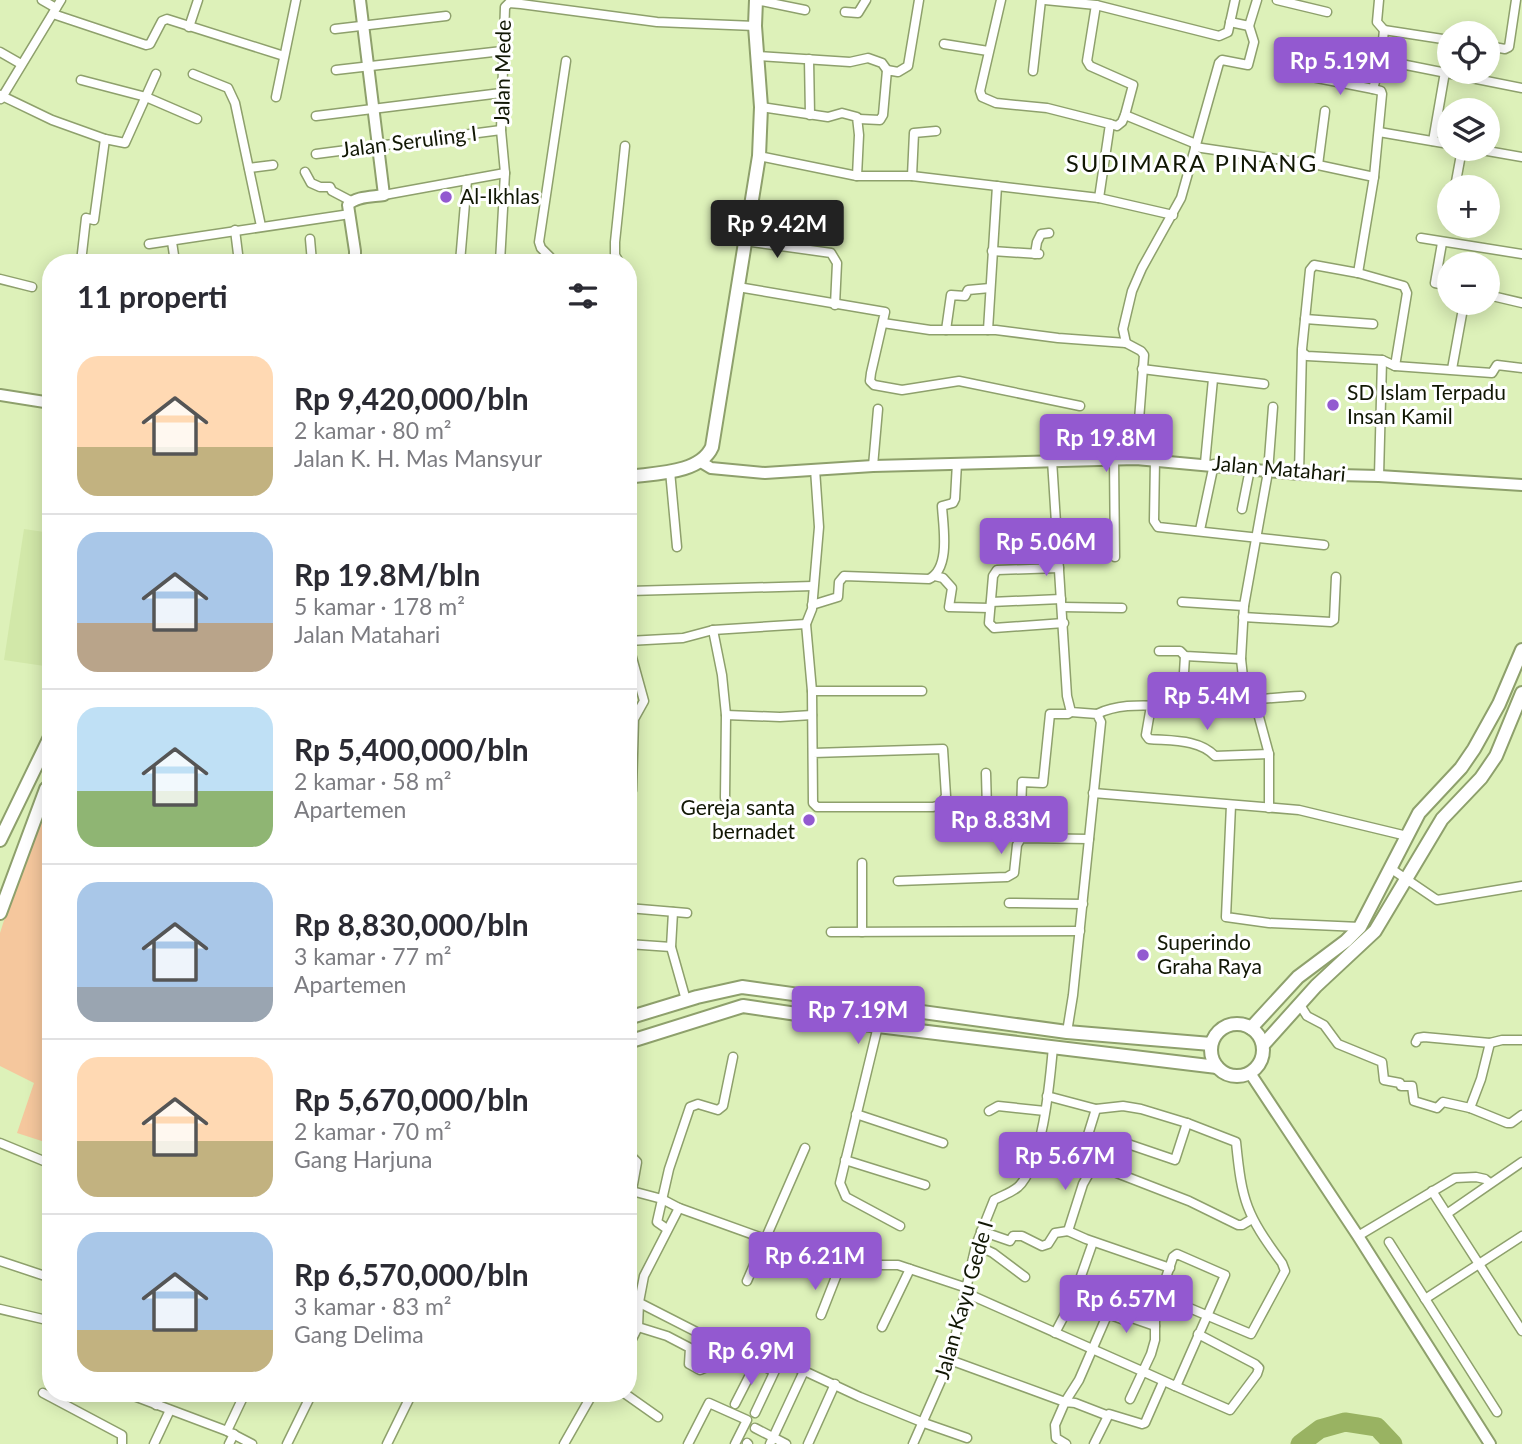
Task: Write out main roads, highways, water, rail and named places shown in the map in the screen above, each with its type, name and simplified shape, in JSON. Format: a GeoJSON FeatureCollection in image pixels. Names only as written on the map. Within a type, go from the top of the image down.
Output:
{"type":"FeatureCollection","features":[{"type":"Feature","properties":{"kind":"main road"},"geometry":{"type":"LineString","coordinates":[[637,476],[670,471],[701,462],[712,447],[759,156],[761,107],[755,26],[756,0]]}},
{"type":"Feature","properties":{"kind":"main road"},"geometry":{"type":"LineString","coordinates":[[1251,1028],[1298,977],[1346,942],[1360,926],[1419,813],[1474,750],[1499,704],[1522,650]]}},
{"type":"Feature","properties":{"kind":"main road"},"geometry":{"type":"LineString","coordinates":[[1263,1045],[1300,1004],[1375,931],[1442,819],[1481,778],[1496,756],[1522,693]]}},
{"type":"Feature","properties":{"kind":"main road"},"geometry":{"type":"LineString","coordinates":[[0,840],[42,754]]}},
{"type":"Feature","properties":{"kind":"main road"},"geometry":{"type":"LineString","coordinates":[[0,913],[3,894],[42,799]]}},
{"type":"Feature","properties":{"kind":"main road"},"geometry":{"type":"LineString","coordinates":[[1329,954],[1339,965]]}},
{"type":"Feature","properties":{"kind":"main road"},"geometry":{"type":"LineString","coordinates":[[637,1015],[742,987],[1068,1032],[1211,1044]]}},
{"type":"Feature","properties":{"kind":"main road"},"geometry":{"type":"LineString","coordinates":[[742,987],[743,1006]]}},
{"type":"Feature","properties":{"kind":"main road"},"geometry":{"type":"LineString","coordinates":[[637,1039],[743,1006],[878,1026],[1217,1067]]}},
{"type":"Feature","properties":{"kind":"main road"},"geometry":{"type":"LineString","coordinates":[[1230,1025],[1251,1028],[1259,1035],[1263,1045],[1261,1061],[1251,1073],[1236,1077],[1217,1067],[1211,1057],[1211,1044],[1218,1032],[1230,1025]]}},
{"type":"Feature","properties":{"kind":"waterway"},"geometry":{"type":"LineString","coordinates":[[1300,1444],[1320,1429],[1345,1422],[1377,1427],[1393,1444]]}},
{"type":"Feature","properties":{"kind":"place","name":"Al-Ikhlas"},"geometry":{"type":"Point","coordinates":[446,197]}},
{"type":"Feature","properties":{"kind":"place","name":"SD Islam Terpadu Insan Kamil"},"geometry":{"type":"Point","coordinates":[1333,405]}},
{"type":"Feature","properties":{"kind":"place","name":"Gereja santa bernadet"},"geometry":{"type":"Point","coordinates":[809,820]}},
{"type":"Feature","properties":{"kind":"place","name":"Superindo Graha Raya"},"geometry":{"type":"Point","coordinates":[1143,955]}},
{"type":"Feature","properties":{"kind":"district","name":"SUDIMARA PINANG"},"geometry":{"type":"Point","coordinates":[1192,164]}}]}
